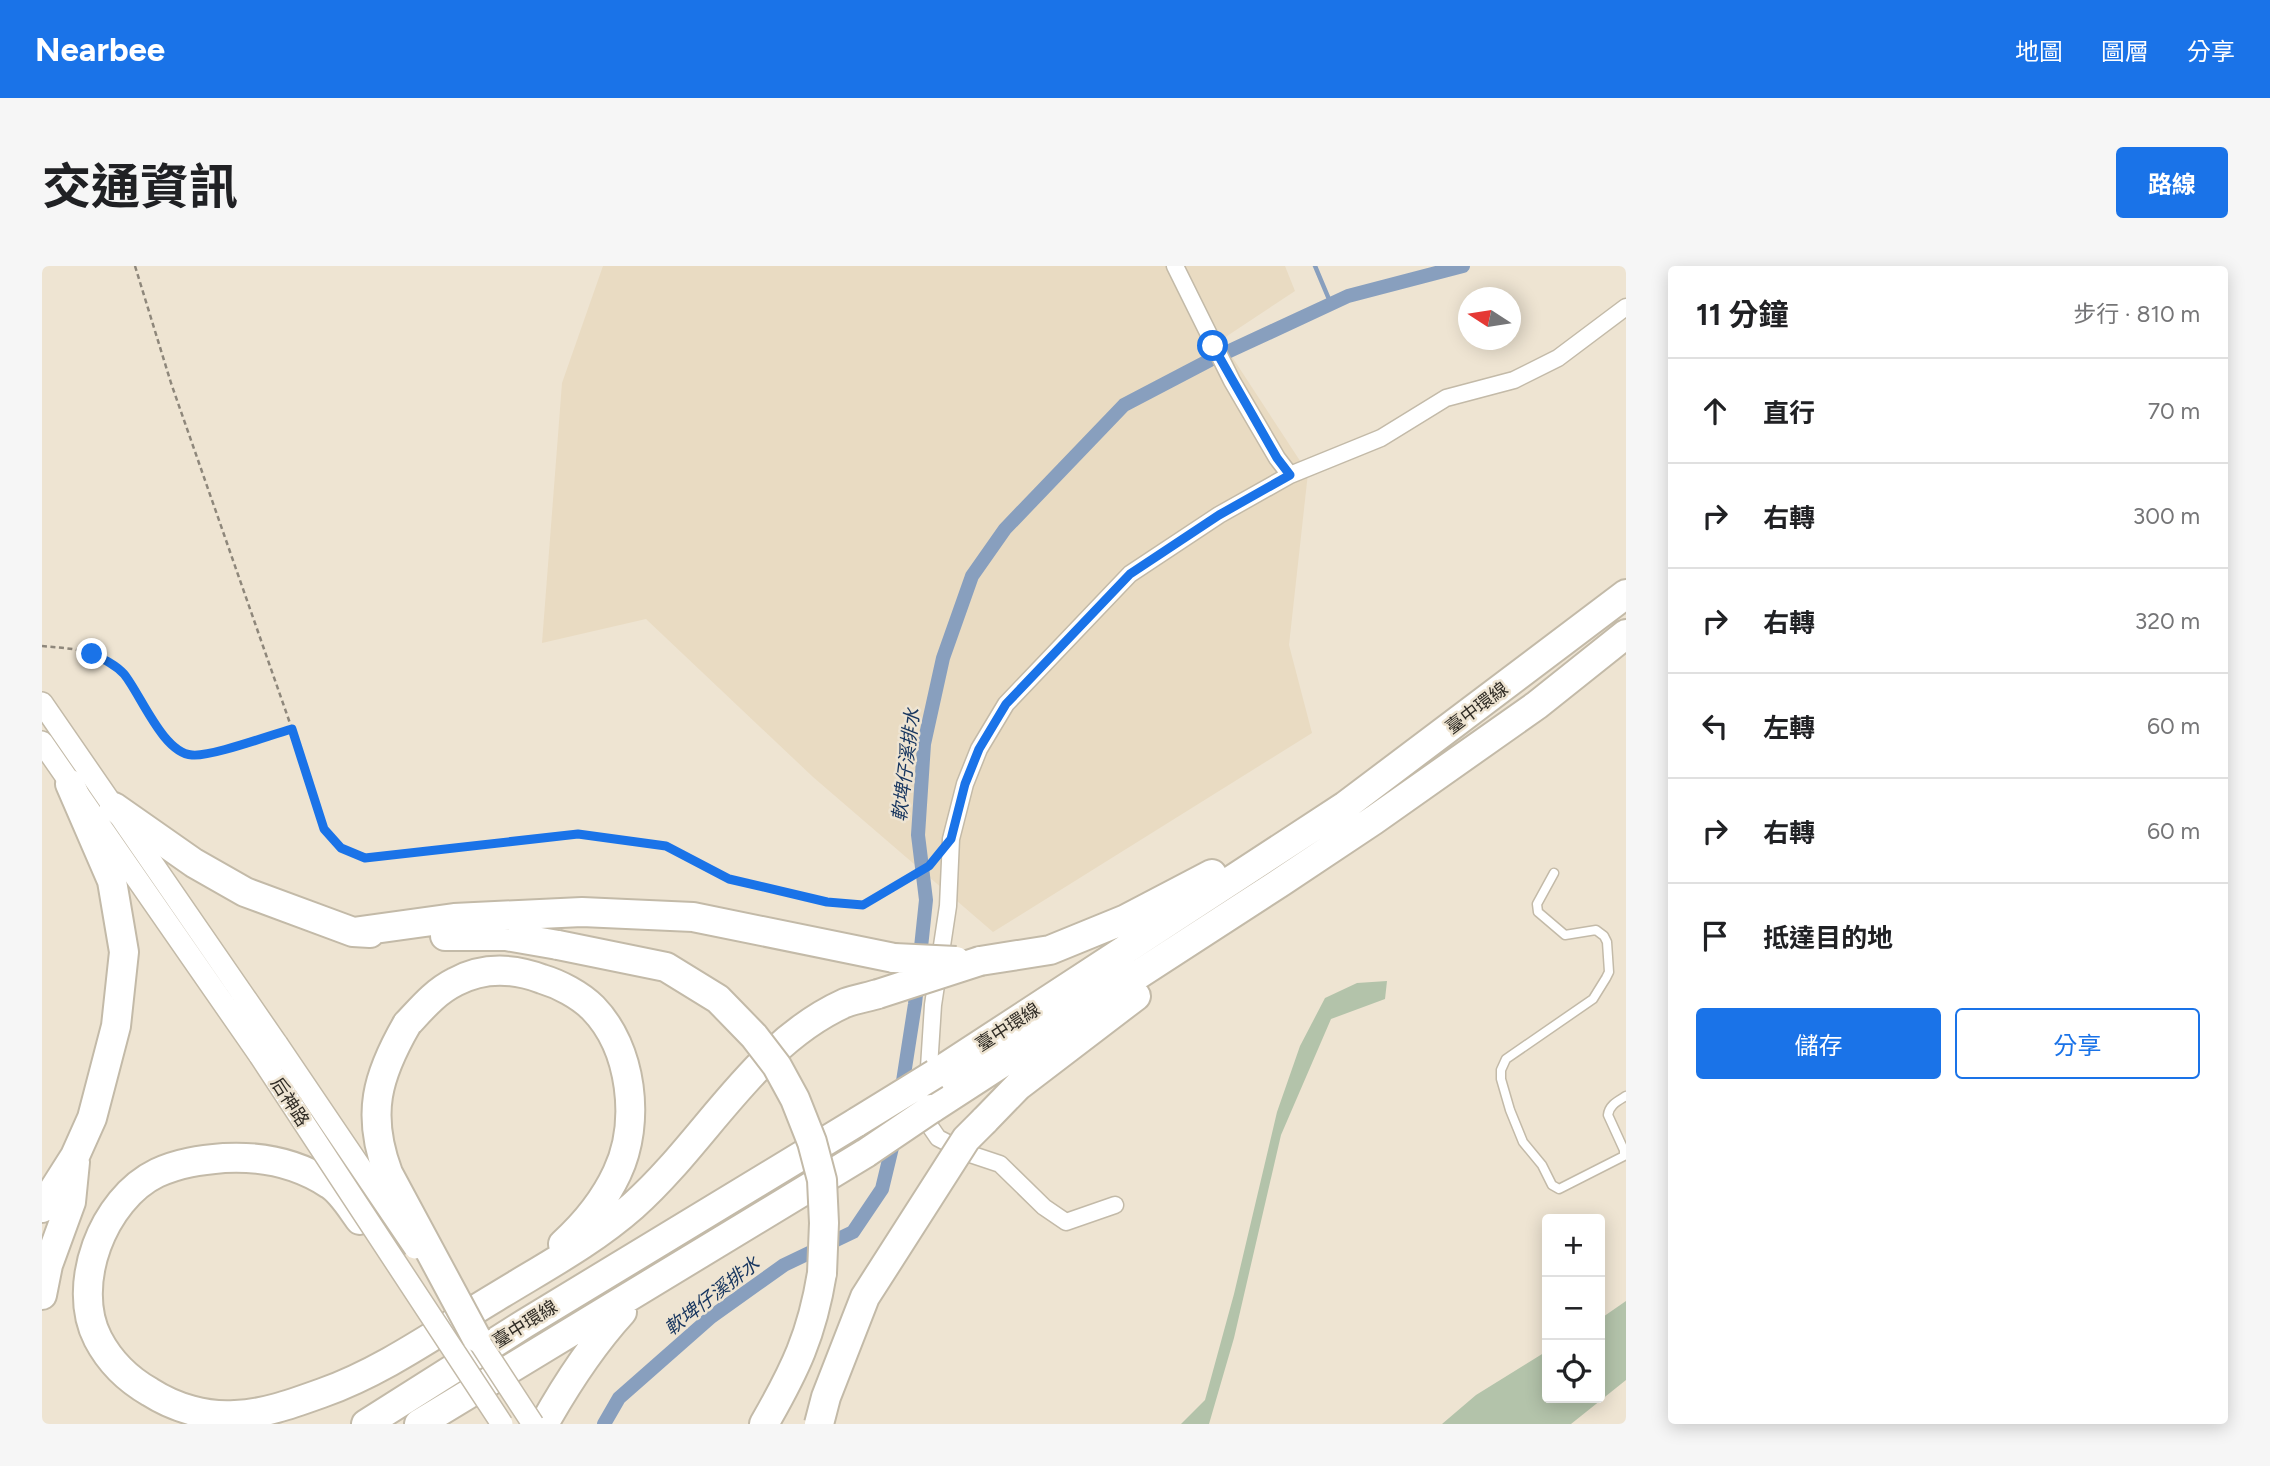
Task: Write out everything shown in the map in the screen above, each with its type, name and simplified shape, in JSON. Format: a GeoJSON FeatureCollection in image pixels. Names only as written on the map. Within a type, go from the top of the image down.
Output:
{"type":"FeatureCollection","features":[{"type":"Feature","properties":{"kind":"highway","name":"臺中環線"},"geometry":{"type":"LineString","coordinates":[[366,1424],[524,1324],[935,1074],[1252,868],[1345,806],[1626,594]]}},
{"type":"Feature","properties":{"kind":"highway","name":"臺中環線"},"geometry":{"type":"LineString","coordinates":[[419,1424],[866,1153],[1282,882],[1537,705],[1626,634]]}},
{"type":"Feature","properties":{"kind":"highway"},"geometry":{"type":"LineString","coordinates":[[271,1424],[410,1350],[601,1233],[636,1203],[704,1131],[748,1078],[788,1039],[817,1018],[848,1002],[980,961],[1050,950],[1126,919],[1202,881],[1297,820],[1436,739]]}},
{"type":"Feature","properties":{"kind":"highway"},"geometry":{"type":"LineString","coordinates":[[42,1208],[75,1156],[92,1118],[116,1026],[124,952],[112,881],[70,784]]}},
{"type":"Feature","properties":{"kind":"highway"},"geometry":{"type":"LineString","coordinates":[[114,807],[194,863],[245,892],[353,932],[506,936],[558,945],[666,967],[718,999],[754,1036],[777,1066],[795,1099],[812,1142],[822,1180],[822,1273],[816,1310],[805,1346],[764,1424]]}},
{"type":"Feature","properties":{"kind":"highway"},"geometry":{"type":"LineString","coordinates":[[819,1424],[826,1397],[865,1297],[966,1139],[1018,1086],[1282,882]]}},
{"type":"Feature","properties":{"kind":"highway"},"geometry":{"type":"LineString","coordinates":[[353,932],[454,918],[582,912],[651,915],[693,917],[894,958],[980,961]]}},
{"type":"Feature","properties":{"kind":"highway"},"geometry":{"type":"LineString","coordinates":[[476,1336],[388,1173],[380,1151],[376,1118],[379,1084],[391,1053],[407,1024],[431,997],[456,981],[493,969],[527,973],[557,984],[592,1007],[619,1045],[630,1088],[629,1131],[618,1170],[598,1208],[574,1234],[522,1280]]}},
{"type":"Feature","properties":{"kind":"highway"},"geometry":{"type":"LineString","coordinates":[[42,1295],[48,1265],[71,1202],[75,1156]]}},
{"type":"Feature","properties":{"kind":"highway"},"geometry":{"type":"LineString","coordinates":[[350,1383],[279,1409],[235,1415],[197,1412],[164,1401],[133,1382],[109,1357],[96,1336],[88,1304],[90,1271],[97,1243],[109,1218],[128,1195],[154,1174],[191,1161],[238,1157],[284,1162],[331,1185],[398,1266]]}},
{"type":"Feature","properties":{"kind":"highway"},"geometry":{"type":"LineString","coordinates":[[544,1424],[564,1388],[598,1339],[649,1286]]}},
{"type":"Feature","properties":{"kind":"street"},"geometry":{"type":"LineString","coordinates":[[1175,266],[1232,381],[1277,458],[1290,475]]}},
{"type":"Feature","properties":{"kind":"street"},"geometry":{"type":"LineString","coordinates":[[1115,1205],[1066,1222],[1044,1207],[1000,1164],[967,1153],[938,1138],[925,1119],[933,1004],[948,906],[951,839],[965,784],[979,749],[1006,704],[1130,574],[1219,515],[1290,475],[1381,438],[1446,398],[1514,380],[1558,358],[1626,307]]}},
{"type":"Feature","properties":{"kind":"street","name":"后神路"},"geometry":{"type":"LineString","coordinates":[[42,703],[114,807],[268,1050],[398,1266],[502,1424]]}},
{"type":"Feature","properties":{"kind":"street","name":"后神路"},"geometry":{"type":"LineString","coordinates":[[42,742],[70,784],[476,1336],[533,1424]]}},
{"type":"Feature","properties":{"kind":"lane"},"geometry":{"type":"LineString","coordinates":[[1554,873],[1537,904],[1538,912],[1565,935],[1596,930],[1602,934],[1607,942],[1609,972],[1593,999],[1506,1059],[1501,1070],[1510,1110],[1523,1142],[1542,1165],[1552,1185],[1559,1189],[1624,1156],[1608,1110],[1626,1096]]}},
{"type":"Feature","properties":{"kind":"path"},"geometry":{"type":"LineString","coordinates":[[135,266],[171,383],[292,729],[324,829],[341,848],[365,858],[578,834],[666,846],[729,879],[827,902],[863,905],[929,866],[951,839]]}},
{"type":"Feature","properties":{"kind":"path"},"geometry":{"type":"LineString","coordinates":[[42,646],[72,649],[108,661],[123,673],[177,750],[192,755],[292,729]]}},
{"type":"Feature","properties":{"kind":"shaded area"},"geometry":{"type":"Polygon","coordinates":[[[603,266],[1285,266],[1295,291],[1221,340],[1308,473],[1289,645],[1312,733],[993,932],[813,777],[646,619],[542,643],[562,383],[603,266]]]}},
{"type":"Feature","properties":{"kind":"green space"},"geometry":{"type":"Polygon","coordinates":[[[1387,981],[1385,999],[1331,1019],[1281,1135],[1234,1338],[1209,1424],[1181,1424],[1205,1400],[1234,1294],[1277,1112],[1300,1046],[1325,998],[1357,983],[1387,981]]]}},
{"type":"Feature","properties":{"kind":"green space"},"geometry":{"type":"Polygon","coordinates":[[[1626,1301],[1626,1380],[1605,1397],[1605,1340],[1605,1316],[1626,1301]]]}},
{"type":"Feature","properties":{"kind":"green space"},"geometry":{"type":"Polygon","coordinates":[[[1542,1354],[1542,1403],[1597,1403],[1571,1424],[1442,1424],[1476,1395],[1542,1354]]]}},
{"type":"Feature","properties":{"kind":"waterway"},"geometry":{"type":"LineString","coordinates":[[1315,266],[1331,304]]}},
{"type":"Feature","properties":{"kind":"waterway","name":"軟埤仔溪排水"},"geometry":{"type":"LineString","coordinates":[[901,1094],[915,1004],[926,900],[918,835],[924,744],[943,658],[972,576],[1005,529],[1124,405],[1210,360],[1348,296],[1463,266]]}},
{"type":"Feature","properties":{"kind":"waterway","name":"軟埤仔溪排水"},"geometry":{"type":"LineString","coordinates":[[604,1424],[619,1398],[711,1317],[784,1265],[853,1232],[882,1189],[895,1135]]}},
{"type":"Feature","properties":{"kind":"route"},"geometry":{"type":"LineString","coordinates":[[92,654],[108,661],[123,673],[177,750],[192,755],[215,751],[292,729],[324,829],[341,848],[365,858],[578,834],[666,846],[729,879],[827,902],[863,905],[929,866],[951,839],[965,784],[979,749],[1006,704],[1130,574],[1219,515],[1290,475],[1277,458],[1213,346]]}}]}
